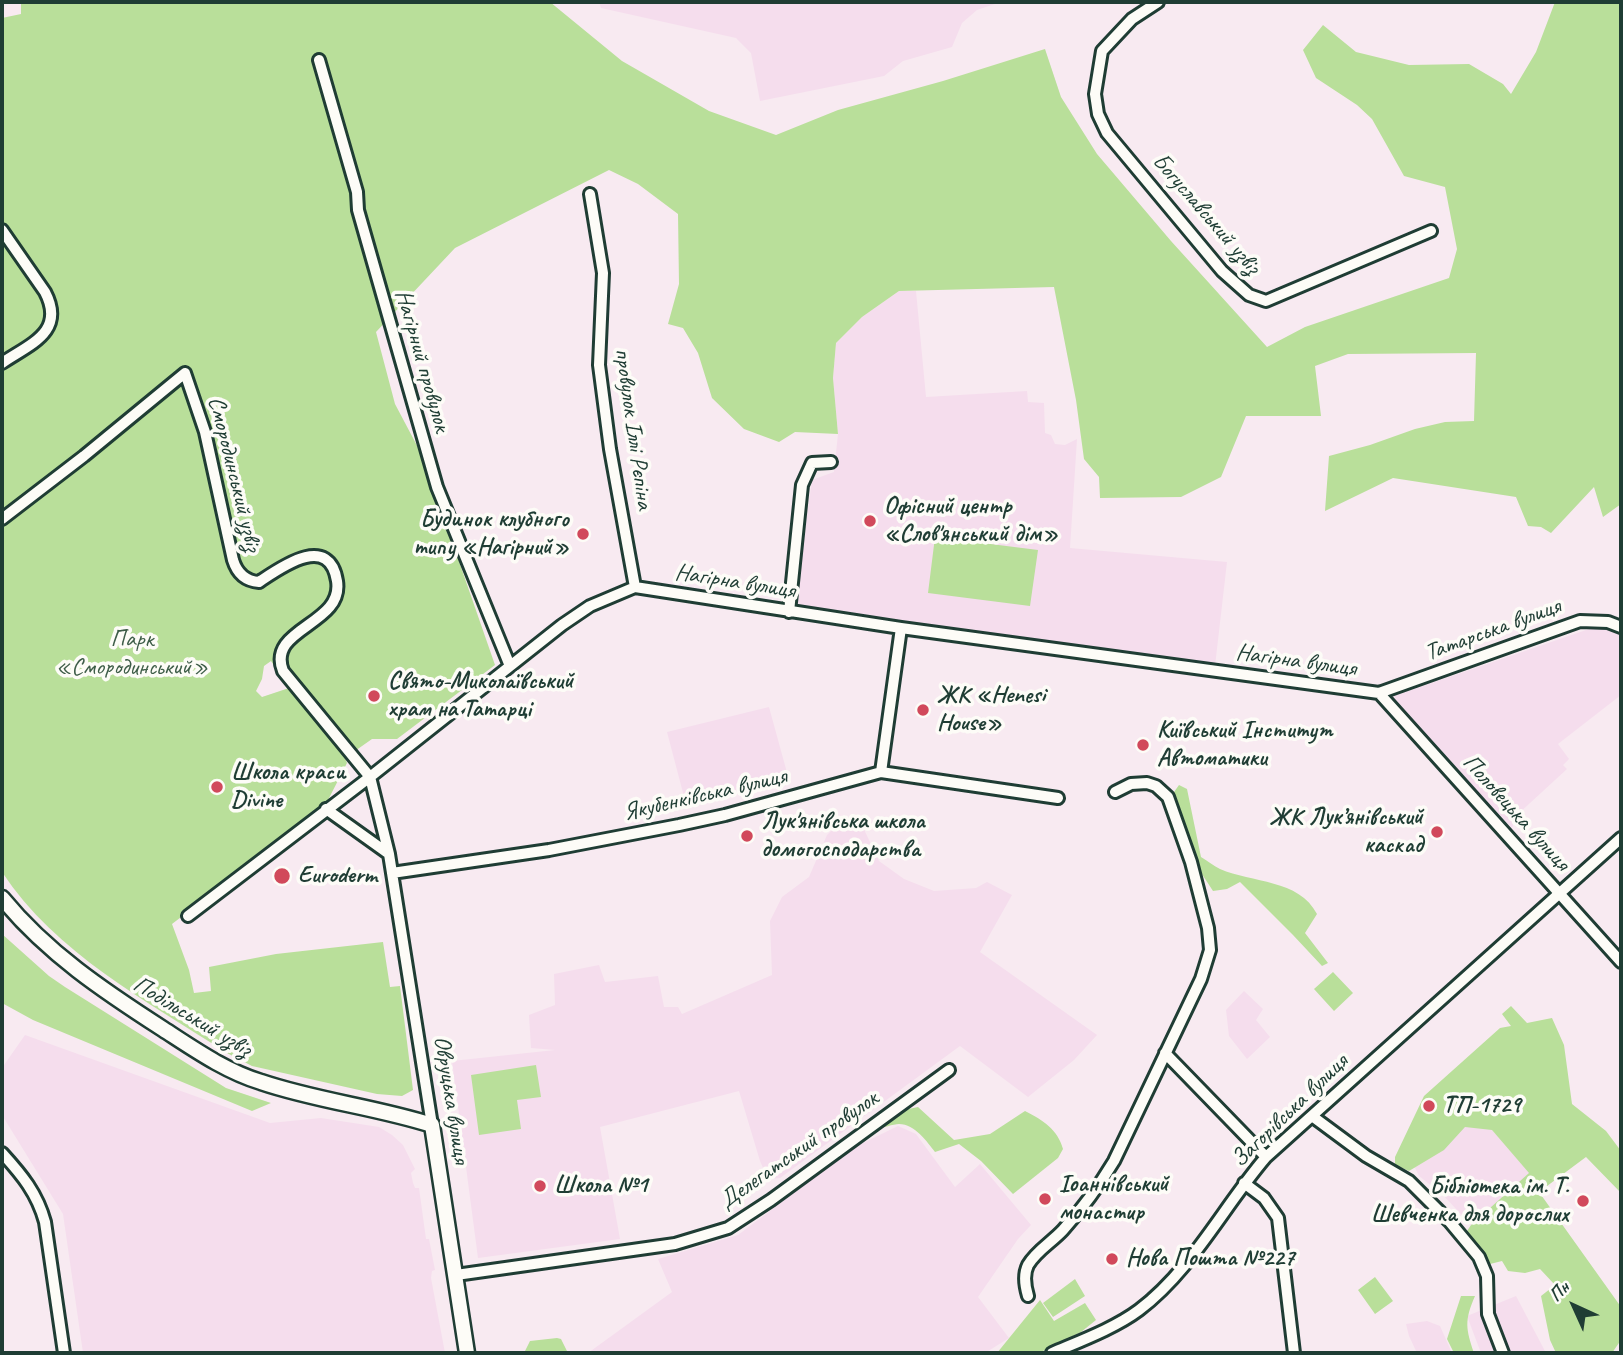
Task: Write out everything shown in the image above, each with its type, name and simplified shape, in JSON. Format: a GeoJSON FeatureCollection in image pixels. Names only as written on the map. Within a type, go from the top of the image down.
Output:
{"type":"FeatureCollection","features":[{"type":"Feature","properties":{"kind":"street","name":"Богуславський узвіз"},"geometry":{"type":"LineString","coordinates":[[1158,2],[1132,19],[1102,51],[1096,94],[1098,114],[1107,133],[1222,271],[1249,295],[1266,301],[1431,231]]}},
{"type":"Feature","properties":{"kind":"street","name":"Нагірний провулок"},"geometry":{"type":"LineString","coordinates":[[319,60],[357,192],[358,210],[437,487],[510,666]]}},
{"type":"Feature","properties":{"kind":"street","name":"провулок Іллі Рєпіна"},"geometry":{"type":"LineString","coordinates":[[590,194],[603,273],[599,365],[610,449],[635,587]]}},
{"type":"Feature","properties":{"kind":"street"},"geometry":{"type":"LineString","coordinates":[[2,230],[45,292],[51,304],[52,315],[49,327],[42,336],[2,363]]}},
{"type":"Feature","properties":{"kind":"street","name":"Смородинський узвіз"},"geometry":{"type":"LineString","coordinates":[[2,519],[185,373],[205,432],[233,560],[240,574],[250,581],[259,582],[285,564],[304,556],[318,557],[335,570],[338,585],[333,601],[323,615],[286,642],[279,653],[279,662],[283,671],[370,777]]}},
{"type":"Feature","properties":{"kind":"street"},"geometry":{"type":"LineString","coordinates":[[789,612],[802,485],[812,463],[831,462]]}},
{"type":"Feature","properties":{"kind":"street"},"geometry":{"type":"LineString","coordinates":[[188,916],[590,606],[635,587]]}},
{"type":"Feature","properties":{"kind":"street","name":"Нагірна вулиця"},"geometry":{"type":"LineString","coordinates":[[635,587],[901,628],[1379,693]]}},
{"type":"Feature","properties":{"kind":"street","name":"Татарська вулиця"},"geometry":{"type":"LineString","coordinates":[[1379,693],[1580,621],[1608,622],[1621,627]]}},
{"type":"Feature","properties":{"kind":"street"},"geometry":{"type":"LineString","coordinates":[[901,628],[881,772],[1058,798]]}},
{"type":"Feature","properties":{"kind":"street","name":"Половецька вулиця"},"geometry":{"type":"LineString","coordinates":[[1379,693],[1621,962]]}},
{"type":"Feature","properties":{"kind":"street","name":"Якубенківська вулиця"},"geometry":{"type":"LineString","coordinates":[[393,873],[549,850],[679,825],[881,772]]}},
{"type":"Feature","properties":{"kind":"street","name":"Овруцька вулиця"},"geometry":{"type":"LineString","coordinates":[[370,777],[393,873],[467,1353]]}},
{"type":"Feature","properties":{"kind":"street"},"geometry":{"type":"LineString","coordinates":[[1028,1296],[1025,1285],[1030,1262],[1063,1230],[1100,1185],[1114,1161],[1201,979],[1210,950],[1208,928],[1191,862],[1168,797],[1156,786],[1147,783],[1131,784],[1115,792]]}},
{"type":"Feature","properties":{"kind":"street"},"geometry":{"type":"LineString","coordinates":[[326,809],[389,854]]}},
{"type":"Feature","properties":{"kind":"street","name":"Загорівська вулиця"},"geometry":{"type":"LineString","coordinates":[[1052,1353],[1137,1311],[1162,1290],[1187,1263],[1244,1183],[1266,1157],[1621,838]]}},
{"type":"Feature","properties":{"kind":"street","name":"Подільський узвіз"},"geometry":{"type":"LineString","coordinates":[[2,898],[21,922],[67,964],[126,1005],[234,1072],[286,1090],[397,1114],[432,1125]]}},
{"type":"Feature","properties":{"kind":"street"},"geometry":{"type":"LineString","coordinates":[[1165,1053],[1266,1157]]}},
{"type":"Feature","properties":{"kind":"street","name":"Делегатський провулок"},"geometry":{"type":"LineString","coordinates":[[456,1275],[675,1244],[728,1228],[771,1200],[949,1070]]}},
{"type":"Feature","properties":{"kind":"street"},"geometry":{"type":"LineString","coordinates":[[1312,1116],[1366,1156],[1409,1181],[1479,1256],[1488,1276],[1488,1314],[1503,1353]]}},
{"type":"Feature","properties":{"kind":"street"},"geometry":{"type":"LineString","coordinates":[[2,1153],[24,1177],[40,1203],[64,1353]]}},
{"type":"Feature","properties":{"kind":"street"},"geometry":{"type":"LineString","coordinates":[[1244,1183],[1264,1198],[1278,1217],[1294,1353]]}},
{"type":"Feature","properties":{"kind":"shaded area"},"geometry":{"type":"Polygon","coordinates":[[[599,2],[1001,2],[977,10],[962,23],[952,47],[903,61],[884,76],[760,101],[751,53],[736,38],[601,8],[599,2]]]}},
{"type":"Feature","properties":{"kind":"shaded area"},"geometry":{"type":"Polygon","coordinates":[[[899,291],[916,291],[926,397],[1027,391],[1028,402],[1044,403],[1045,433],[1051,435],[1055,444],[1065,445],[1077,439],[1070,548],[1227,562],[1215,666],[795,605],[812,480],[834,472],[838,434],[833,378],[836,343],[862,317],[899,291]]]}},
{"type":"Feature","properties":{"kind":"shaded area"},"geometry":{"type":"Polygon","coordinates":[[[1607,628],[1621,635],[1621,695],[1558,744],[1569,759],[1563,765],[1567,769],[1517,815],[1512,828],[1396,704],[1394,696],[1589,629],[1607,628]]]}},
{"type":"Feature","properties":{"kind":"shaded area"},"geometry":{"type":"Polygon","coordinates":[[[769,707],[789,780],[687,808],[667,732],[769,707]]]}},
{"type":"Feature","properties":{"kind":"shaded area"},"geometry":{"type":"Polygon","coordinates":[[[843,819],[859,819],[879,861],[904,879],[934,891],[976,888],[987,882],[1012,895],[980,952],[1097,1035],[1074,1060],[1028,1097],[960,1046],[780,1178],[768,1179],[739,1091],[600,1127],[620,1239],[478,1258],[452,1061],[555,1050],[531,1048],[529,1015],[555,1005],[554,974],[599,965],[605,982],[658,976],[664,1007],[678,1007],[682,1014],[772,975],[770,921],[782,897],[809,877],[827,835],[843,819]]]}},
{"type":"Feature","properties":{"kind":"shaded area"},"geometry":{"type":"Polygon","coordinates":[[[1244,991],[1263,1009],[1256,1020],[1270,1037],[1247,1059],[1229,1036],[1226,1010],[1244,991]]]}},
{"type":"Feature","properties":{"kind":"shaded area"},"geometry":{"type":"Polygon","coordinates":[[[25,1035],[270,1123],[321,1118],[379,1127],[392,1135],[403,1145],[415,1169],[411,1173],[415,1188],[419,1188],[426,1239],[429,1239],[435,1270],[432,1271],[431,1278],[445,1353],[83,1353],[63,1214],[2,1115],[2,1068],[25,1035]]]}},
{"type":"Feature","properties":{"kind":"shaded area"},"geometry":{"type":"Polygon","coordinates":[[[1479,1115],[1530,1173],[1471,1225],[1442,1194],[1419,1176],[1412,1162],[1479,1115]]]}},
{"type":"Feature","properties":{"kind":"shaded area"},"geometry":{"type":"Polygon","coordinates":[[[898,1126],[916,1134],[955,1187],[980,1164],[1031,1225],[1018,1239],[978,1297],[1009,1338],[985,1353],[588,1353],[672,1292],[658,1259],[738,1235],[855,1147],[898,1126]]]}},
{"type":"Feature","properties":{"kind":"shaded area"},"geometry":{"type":"Polygon","coordinates":[[[1516,1296],[1546,1353],[1481,1353],[1467,1316],[1516,1296]]]}},
{"type":"Feature","properties":{"kind":"shaded area"},"geometry":{"type":"Polygon","coordinates":[[[1427,1321],[1440,1326],[1452,1353],[1417,1353],[1406,1324],[1427,1321]]]}},
{"type":"Feature","properties":{"kind":"green space","name":"Парк «Смородинський»"},"geometry":{"type":"Polygon","coordinates":[[[21,2],[550,2],[622,61],[709,111],[776,135],[838,110],[1045,49],[1061,97],[1097,154],[1267,347],[1305,327],[1449,278],[1457,249],[1445,187],[1404,176],[1372,119],[1357,105],[1316,78],[1303,50],[1323,25],[1356,52],[1409,65],[1469,64],[1503,84],[1511,94],[1536,52],[1555,2],[1621,2],[1621,504],[1603,517],[1594,487],[1551,533],[1541,527],[1528,526],[1516,497],[1393,478],[1325,511],[1329,456],[1415,429],[1445,422],[1474,421],[1476,353],[1348,354],[1315,366],[1321,416],[1246,416],[1221,477],[1181,497],[1100,498],[1099,477],[1084,459],[1076,400],[1054,287],[899,291],[862,317],[836,343],[833,378],[838,434],[795,432],[779,442],[744,429],[712,398],[698,353],[683,328],[668,324],[679,284],[678,214],[638,184],[609,170],[455,248],[376,332],[395,404],[422,455],[495,665],[397,739],[372,739],[345,758],[347,763],[327,802],[172,924],[189,970],[194,993],[211,991],[209,967],[276,954],[383,942],[390,987],[400,986],[413,1090],[402,1096],[377,1094],[252,1066],[135,994],[76,952],[24,901],[2,872],[2,18],[21,14],[21,2]],[[271,661],[264,666],[256,691],[262,697],[289,688],[271,661]]]}},
{"type":"Feature","properties":{"kind":"green space"},"geometry":{"type":"Polygon","coordinates":[[[935,537],[1038,550],[1030,606],[928,593],[935,537]]]}},
{"type":"Feature","properties":{"kind":"green space"},"geometry":{"type":"Polygon","coordinates":[[[1179,785],[1187,789],[1201,857],[1233,874],[1274,884],[1299,894],[1317,914],[1305,933],[1328,963],[1322,966],[1240,882],[1227,889],[1213,891],[1196,865],[1174,792],[1179,785]]]}},
{"type":"Feature","properties":{"kind":"green space"},"geometry":{"type":"Polygon","coordinates":[[[2,934],[65,987],[226,1088],[271,1103],[252,1111],[33,1020],[2,1003],[2,934]]]}},
{"type":"Feature","properties":{"kind":"green space"},"geometry":{"type":"Polygon","coordinates":[[[1333,972],[1353,993],[1334,1011],[1314,989],[1333,972]]]}},
{"type":"Feature","properties":{"kind":"green space"},"geometry":{"type":"Polygon","coordinates":[[[1511,1006],[1527,1023],[1552,1018],[1564,1045],[1572,1104],[1606,1131],[1621,1151],[1621,1193],[1586,1157],[1539,1192],[1621,1307],[1621,1340],[1612,1353],[1556,1353],[1550,1340],[1541,1296],[1555,1285],[1540,1269],[1525,1273],[1508,1271],[1502,1261],[1490,1264],[1465,1234],[1471,1225],[1529,1173],[1492,1130],[1465,1127],[1444,1150],[1409,1171],[1395,1165],[1395,1157],[1424,1096],[1500,1028],[1511,1026],[1502,1014],[1511,1006]]]}},
{"type":"Feature","properties":{"kind":"green space"},"geometry":{"type":"Polygon","coordinates":[[[536,1065],[541,1097],[517,1100],[521,1129],[479,1135],[471,1075],[536,1065]]]}},
{"type":"Feature","properties":{"kind":"green space"},"geometry":{"type":"Polygon","coordinates":[[[918,1107],[954,1140],[990,1134],[1025,1111],[1049,1126],[1063,1149],[1058,1158],[1013,1194],[981,1161],[959,1144],[935,1152],[920,1134],[905,1125],[876,1129],[878,1125],[904,1110],[918,1107]]]}},
{"type":"Feature","properties":{"kind":"green space"},"geometry":{"type":"Polygon","coordinates":[[[1375,1277],[1393,1301],[1375,1314],[1358,1290],[1375,1277]]]}},
{"type":"Feature","properties":{"kind":"green space"},"geometry":{"type":"Polygon","coordinates":[[[1075,1279],[1085,1296],[1053,1317],[1043,1303],[1075,1279]]]}},
{"type":"Feature","properties":{"kind":"green space"},"geometry":{"type":"Polygon","coordinates":[[[1461,1296],[1475,1296],[1467,1325],[1474,1353],[1454,1353],[1447,1339],[1461,1296]]]}},
{"type":"Feature","properties":{"kind":"green space"},"geometry":{"type":"Polygon","coordinates":[[[1040,1300],[1054,1321],[1085,1303],[1096,1320],[1081,1332],[1039,1353],[997,1353],[1040,1300]]]}},
{"type":"Feature","properties":{"kind":"green space"},"geometry":{"type":"Polygon","coordinates":[[[561,1339],[568,1353],[524,1353],[530,1341],[561,1339]]]}},
{"type":"Feature","properties":{"kind":"place","name":"Офісний центр «Слов'янський дім»"},"geometry":{"type":"Point","coordinates":[870,521]}},
{"type":"Feature","properties":{"kind":"place","name":"Будинок клубного типу «Нагірний»"},"geometry":{"type":"Point","coordinates":[583,534]}},
{"type":"Feature","properties":{"kind":"place","name":"Свято-Миколаївський храм на Татарці"},"geometry":{"type":"Point","coordinates":[374,696]}},
{"type":"Feature","properties":{"kind":"place","name":"ЖК «Henesi House»"},"geometry":{"type":"Point","coordinates":[923,710]}},
{"type":"Feature","properties":{"kind":"place","name":"Київський Інститут Автоматики"},"geometry":{"type":"Point","coordinates":[1143,745]}},
{"type":"Feature","properties":{"kind":"place","name":"Школа краси Divine"},"geometry":{"type":"Point","coordinates":[217,787]}},
{"type":"Feature","properties":{"kind":"place","name":"ЖК Лук’янівський каскад"},"geometry":{"type":"Point","coordinates":[1437,832]}},
{"type":"Feature","properties":{"kind":"place","name":"Лук'янівська школа домогосподарства"},"geometry":{"type":"Point","coordinates":[747,836]}},
{"type":"Feature","properties":{"kind":"place","name":"Euroderm"},"geometry":{"type":"Point","coordinates":[282,876]}},
{"type":"Feature","properties":{"kind":"place","name":"ТП-1729"},"geometry":{"type":"Point","coordinates":[1429,1106]}},
{"type":"Feature","properties":{"kind":"place","name":"Школа №1"},"geometry":{"type":"Point","coordinates":[540,1186]}},
{"type":"Feature","properties":{"kind":"place","name":"Іоаннівський монастир"},"geometry":{"type":"Point","coordinates":[1045,1199]}},
{"type":"Feature","properties":{"kind":"place","name":"Бібліотека ім. Т. Шевченка для дорослих"},"geometry":{"type":"Point","coordinates":[1583,1201]}},
{"type":"Feature","properties":{"kind":"place","name":"Нова Пошта №227"},"geometry":{"type":"Point","coordinates":[1112,1259]}}]}
